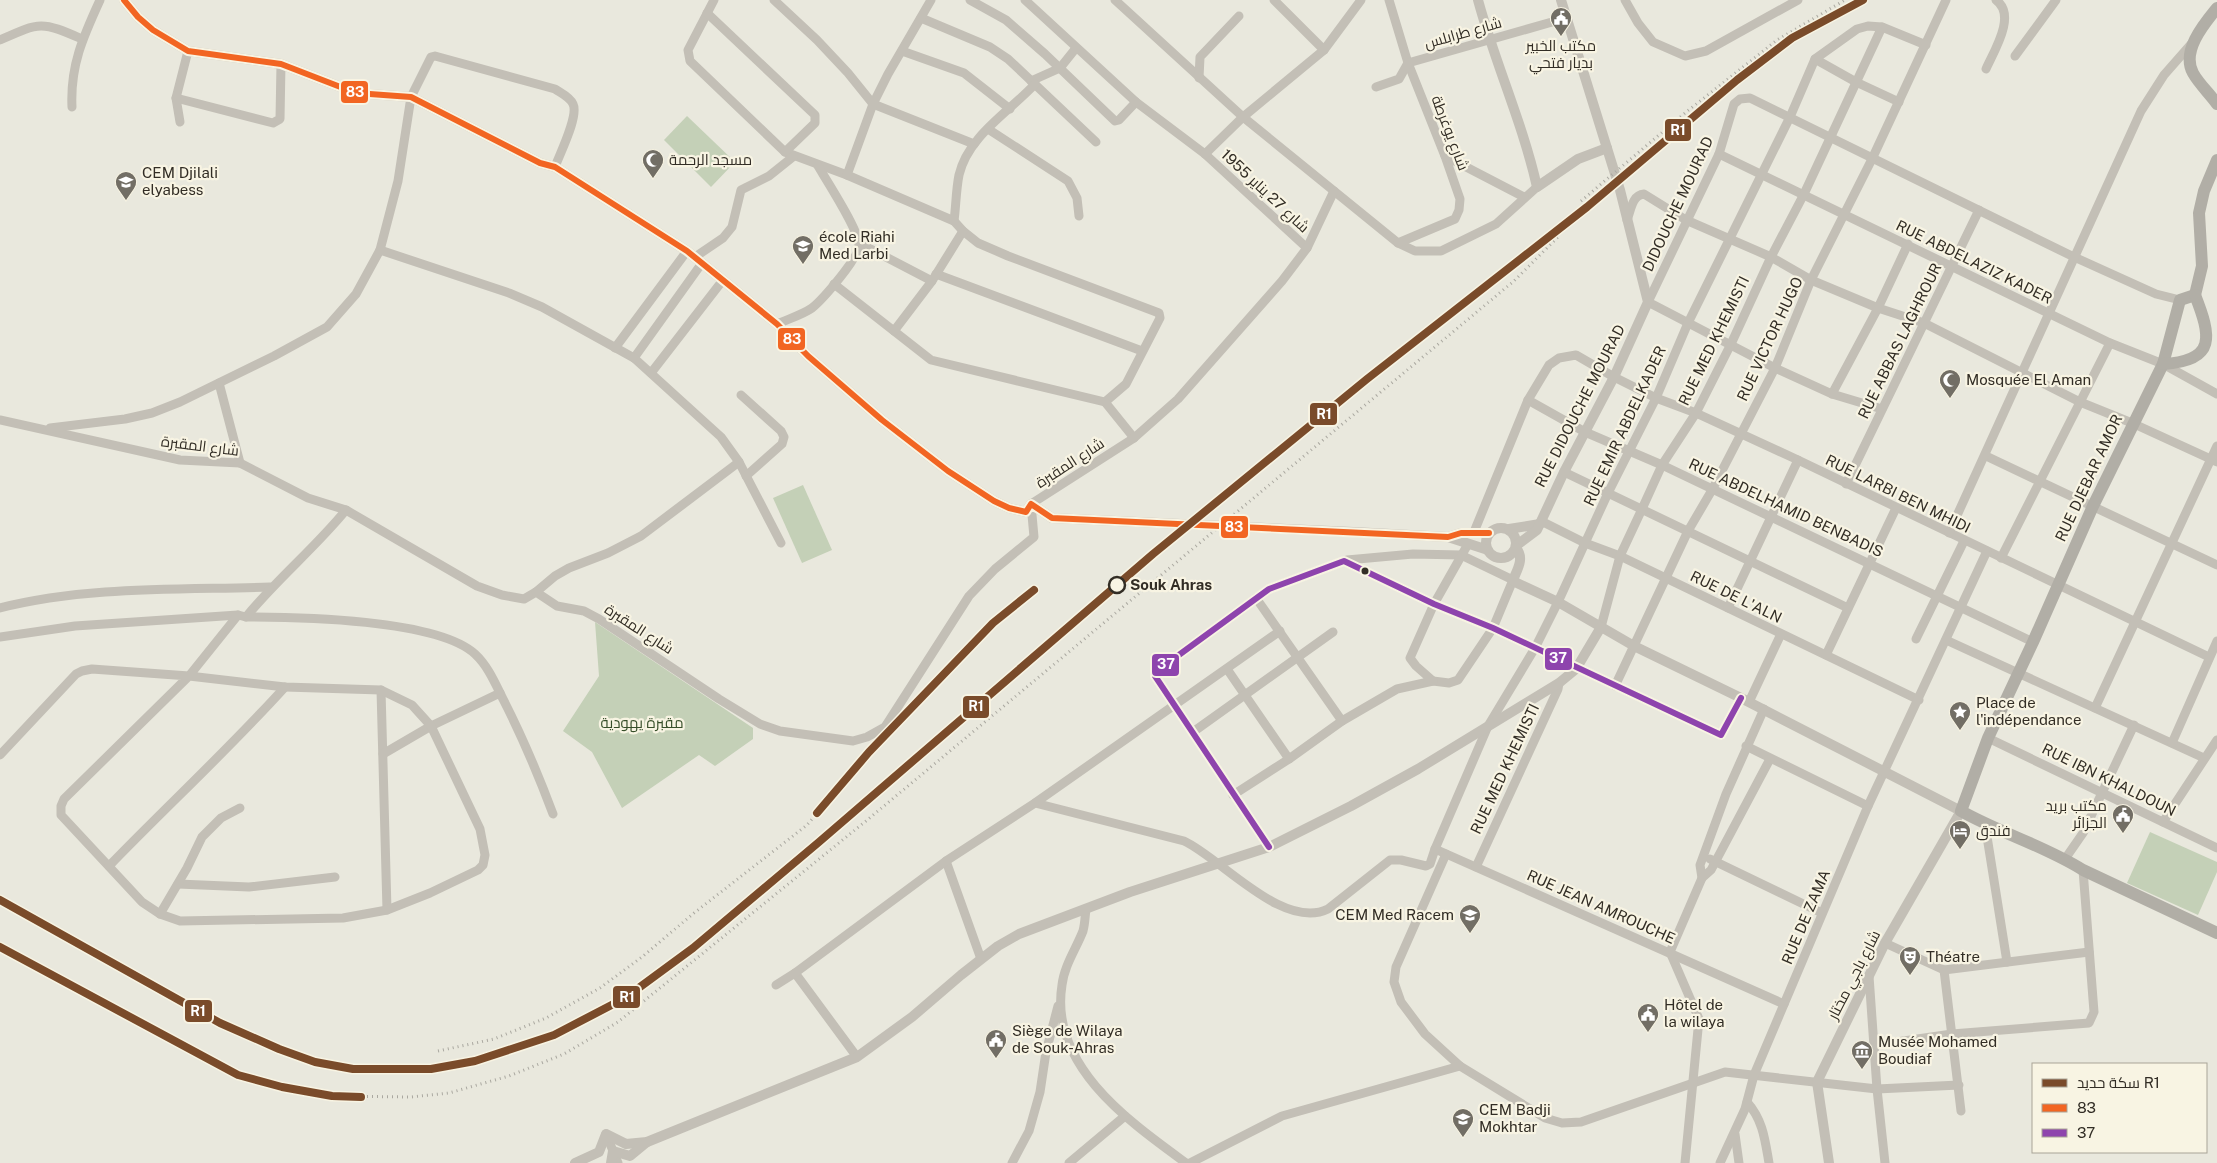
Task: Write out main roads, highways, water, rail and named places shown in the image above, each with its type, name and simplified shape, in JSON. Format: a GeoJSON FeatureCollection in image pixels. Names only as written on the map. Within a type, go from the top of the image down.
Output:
{"type":"FeatureCollection","features":[{"type":"Feature","properties":{"kind":"main road"},"geometry":{"type":"LineString","coordinates":[[2217,8],[2195,40],[2190,65],[2194,74],[2217,104]]}},
{"type":"Feature","properties":{"kind":"main road"},"geometry":{"type":"LineString","coordinates":[[2163,364],[2189,361],[2199,354],[2205,343],[2207,326],[2195,295],[2202,266],[2199,213],[2204,191],[2217,160]]}},
{"type":"Feature","properties":{"kind":"main road","name":"RUE DJEBAR AMOR"},"geometry":{"type":"LineString","coordinates":[[2195,295],[2180,300],[2163,364],[2132,423],[2093,506],[1988,738],[1961,811],[2217,933]]}},
{"type":"Feature","properties":{"kind":"railway"},"geometry":{"type":"LineString","coordinates":[[1581,201],[1685,113],[1777,40],[1845,0]]}},
{"type":"Feature","properties":{"kind":"railway"},"geometry":{"type":"LineString","coordinates":[[315,1062],[353,1069],[394,1070],[431,1069],[475,1061],[554,1035],[625,998],[693,948],[1153,554],[1367,379],[1587,207]]}},
{"type":"Feature","properties":{"kind":"railway"},"geometry":{"type":"LineString","coordinates":[[332,1096],[411,1097],[449,1093],[509,1076],[564,1054],[618,1022],[866,821],[1514,281],[1559,236]]}},
{"type":"Feature","properties":{"kind":"railway"},"geometry":{"type":"LineString","coordinates":[[438,1051],[494,1039],[546,1018],[600,988],[642,957],[694,913],[807,825],[869,752],[993,623],[1034,590]]}},
{"type":"Feature","properties":{"kind":"rail line","name":"R1"},"geometry":{"type":"LineString","coordinates":[[0,900],[220,1023],[279,1049],[315,1062],[353,1069],[431,1069],[475,1061],[554,1035],[625,998],[693,948],[1153,554],[1367,379],[1587,207],[1737,80],[1792,38],[1863,0]]}},
{"type":"Feature","properties":{"kind":"rail line","name":"R1"},"geometry":{"type":"LineString","coordinates":[[817,813],[869,752],[993,623],[1034,590]]}},
{"type":"Feature","properties":{"kind":"rail line","name":"R1"},"geometry":{"type":"LineString","coordinates":[[0,947],[238,1075],[282,1087],[332,1096],[361,1097]]}},
{"type":"Feature","properties":{"kind":"place","name":"مكتب الخبير بديار فتحي"},"geometry":{"type":"Point","coordinates":[1561,37]}},
{"type":"Feature","properties":{"kind":"place","name":"مسجد الرحمة"},"geometry":{"type":"Point","coordinates":[653,179]}},
{"type":"Feature","properties":{"kind":"place","name":"CEM Djilali elyabess"},"geometry":{"type":"Point","coordinates":[126,201]}},
{"type":"Feature","properties":{"kind":"place","name":"école Riahi Med Larbi"},"geometry":{"type":"Point","coordinates":[803,265]}},
{"type":"Feature","properties":{"kind":"place","name":"Mosquée El Aman"},"geometry":{"type":"Point","coordinates":[1950,399]}},
{"type":"Feature","properties":{"kind":"place","name":"Souk Ahras"},"geometry":{"type":"Point","coordinates":[1117,585]}},
{"type":"Feature","properties":{"kind":"place","name":"Place de l'indépendance"},"geometry":{"type":"Point","coordinates":[1960,731]}},
{"type":"Feature","properties":{"kind":"place","name":"مكتب بريد الجزائر"},"geometry":{"type":"Point","coordinates":[2123,834]}},
{"type":"Feature","properties":{"kind":"place","name":"فندق"},"geometry":{"type":"Point","coordinates":[1960,850]}},
{"type":"Feature","properties":{"kind":"place","name":"CEM Med Racem"},"geometry":{"type":"Point","coordinates":[1470,934]}},
{"type":"Feature","properties":{"kind":"place","name":"Théatre"},"geometry":{"type":"Point","coordinates":[1910,976]}},
{"type":"Feature","properties":{"kind":"place","name":"Hôtel de la wilaya"},"geometry":{"type":"Point","coordinates":[1648,1033]}},
{"type":"Feature","properties":{"kind":"place","name":"Siège de Wilaya de Souk-Ahras"},"geometry":{"type":"Point","coordinates":[996,1059]}},
{"type":"Feature","properties":{"kind":"place","name":"Musée Mohamed Boudiaf"},"geometry":{"type":"Point","coordinates":[1862,1070]}},
{"type":"Feature","properties":{"kind":"place","name":"CEM Badji Mokhtar"},"geometry":{"type":"Point","coordinates":[1463,1138]}},
{"type":"Feature","properties":{"kind":"park label","name":"مقبرة يهودية"},"geometry":{"type":"Point","coordinates":[642,723]}}]}
